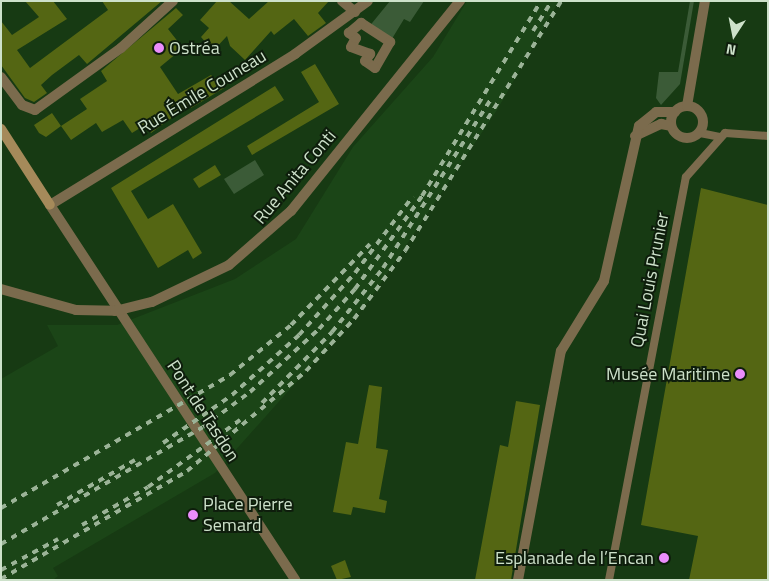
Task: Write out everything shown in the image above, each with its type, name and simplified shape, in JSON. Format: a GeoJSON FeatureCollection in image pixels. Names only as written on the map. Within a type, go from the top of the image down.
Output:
{"type":"FeatureCollection","features":[{"type":"Feature","properties":{"kind":"main road"},"geometry":{"type":"LineString","coordinates":[[1,129],[50,205]]}},
{"type":"Feature","properties":{"kind":"street"},"geometry":{"type":"LineString","coordinates":[[1,77],[22,105],[36,110],[121,48],[173,1]]}},
{"type":"Feature","properties":{"kind":"street"},"geometry":{"type":"LineString","coordinates":[[342,1],[355,12]]}},
{"type":"Feature","properties":{"kind":"street","name":"Rue Émile Couneau"},"geometry":{"type":"LineString","coordinates":[[50,205],[355,12],[368,1]]}},
{"type":"Feature","properties":{"kind":"street"},"geometry":{"type":"LineString","coordinates":[[687,106],[705,1]]}},
{"type":"Feature","properties":{"kind":"street","name":"Rue Anita Conti"},"geometry":{"type":"LineString","coordinates":[[1,289],[76,310],[115,311],[152,302],[229,265],[291,211],[458,4]]}},
{"type":"Feature","properties":{"kind":"street"},"geometry":{"type":"LineString","coordinates":[[361,23],[390,42],[375,68],[364,61],[370,54],[351,46],[356,38],[349,33],[361,23]]}},
{"type":"Feature","properties":{"kind":"street"},"geometry":{"type":"LineString","coordinates":[[518,580],[559,357],[604,281],[635,136],[649,115],[675,112],[687,106]]}},
{"type":"Feature","properties":{"kind":"street"},"geometry":{"type":"LineString","coordinates":[[635,136],[662,124],[671,126],[682,138],[700,133],[701,114],[687,106]]}},
{"type":"Feature","properties":{"kind":"street"},"geometry":{"type":"LineString","coordinates":[[671,126],[675,112]]}},
{"type":"Feature","properties":{"kind":"street","name":"Pont de Tasdon"},"geometry":{"type":"LineString","coordinates":[[50,205],[294,579]]}},
{"type":"Feature","properties":{"kind":"lane","name":"Quai Louis Prunier"},"geometry":{"type":"LineString","coordinates":[[609,580],[683,187],[690,169],[720,137],[739,131],[768,136]]}},
{"type":"Feature","properties":{"kind":"lane"},"geometry":{"type":"LineString","coordinates":[[700,133],[720,137]]}},
{"type":"Feature","properties":{"kind":"shaded area"},"geometry":{"type":"Polygon","coordinates":[[[390,1],[424,1],[410,22],[404,19],[390,42],[368,28],[390,1]]]}},
{"type":"Feature","properties":{"kind":"shaded area"},"geometry":{"type":"Polygon","coordinates":[[[467,1],[559,1],[497,110],[368,302],[215,473],[53,568],[58,576],[53,580],[1,580],[1,379],[58,346],[47,325],[117,325],[235,279],[296,239],[353,147],[433,57],[467,1]]]}},
{"type":"Feature","properties":{"kind":"shaded area"},"geometry":{"type":"Polygon","coordinates":[[[690,1],[694,1],[680,84],[661,105],[656,98],[659,72],[678,72],[690,1]]]}},
{"type":"Feature","properties":{"kind":"shaded area"},"geometry":{"type":"Polygon","coordinates":[[[255,160],[264,175],[234,194],[224,179],[255,160]]]}},
{"type":"Feature","properties":{"kind":"building"},"geometry":{"type":"Polygon","coordinates":[[[25,1],[53,1],[67,19],[17,50],[30,68],[108,10],[102,1],[162,1],[87,64],[79,55],[52,75],[41,85],[47,93],[34,102],[25,98],[1,65],[1,21],[12,35],[39,17],[25,1]]]}},
{"type":"Feature","properties":{"kind":"building"},"geometry":{"type":"Polygon","coordinates":[[[217,1],[229,1],[249,19],[269,1],[329,1],[318,13],[326,23],[308,36],[294,19],[274,35],[271,31],[245,60],[230,46],[227,36],[213,51],[201,37],[209,28],[200,20],[217,1]]]}},
{"type":"Feature","properties":{"kind":"building"},"geometry":{"type":"Polygon","coordinates":[[[176,8],[183,15],[168,29],[183,48],[160,67],[178,94],[211,75],[224,88],[191,108],[189,105],[151,133],[145,125],[132,133],[123,120],[102,132],[96,123],[71,140],[61,126],[87,109],[80,99],[107,81],[101,71],[176,8]]]}},
{"type":"Feature","properties":{"kind":"building"},"geometry":{"type":"Polygon","coordinates":[[[315,64],[339,104],[252,155],[247,146],[319,102],[301,72],[315,64]]]}},
{"type":"Feature","properties":{"kind":"building"},"geometry":{"type":"Polygon","coordinates":[[[275,86],[284,100],[131,191],[148,219],[173,204],[202,253],[193,259],[188,250],[158,268],[111,188],[275,86]]]}},
{"type":"Feature","properties":{"kind":"building"},"geometry":{"type":"Polygon","coordinates":[[[52,113],[61,126],[46,137],[39,133],[34,125],[52,113]]]}},
{"type":"Feature","properties":{"kind":"building"},"geometry":{"type":"Polygon","coordinates":[[[215,165],[221,175],[199,188],[193,179],[215,165]]]}},
{"type":"Feature","properties":{"kind":"building"},"geometry":{"type":"Polygon","coordinates":[[[701,188],[768,205],[768,580],[689,580],[698,536],[641,525],[701,188]]]}},
{"type":"Feature","properties":{"kind":"building"},"geometry":{"type":"Polygon","coordinates":[[[369,385],[382,387],[376,448],[388,450],[379,499],[387,501],[385,513],[353,507],[351,515],[333,512],[346,442],[358,444],[369,385]]]}},
{"type":"Feature","properties":{"kind":"building"},"geometry":{"type":"Polygon","coordinates":[[[516,401],[540,405],[511,580],[475,580],[500,445],[508,447],[516,401]]]}},
{"type":"Feature","properties":{"kind":"building"},"geometry":{"type":"Polygon","coordinates":[[[345,560],[351,577],[337,580],[331,566],[345,560]]]}},
{"type":"Feature","properties":{"kind":"railway"},"geometry":{"type":"LineString","coordinates":[[1,544],[203,427],[250,392],[319,329],[355,289],[422,196],[541,1]]}},
{"type":"Feature","properties":{"kind":"railway"},"geometry":{"type":"LineString","coordinates":[[533,31],[552,1]]}},
{"type":"Feature","properties":{"kind":"railway"},"geometry":{"type":"LineString","coordinates":[[1,579],[187,471],[306,371],[354,319],[405,251],[561,1]]}},
{"type":"Feature","properties":{"kind":"railway"},"geometry":{"type":"LineString","coordinates":[[262,403],[332,332],[383,268],[491,99]]}},
{"type":"Feature","properties":{"kind":"railway"},"geometry":{"type":"LineString","coordinates":[[163,443],[232,395],[299,335],[355,273],[413,196]]}},
{"type":"Feature","properties":{"kind":"railway"},"geometry":{"type":"LineString","coordinates":[[1,508],[230,375],[291,325],[370,244]]}},
{"type":"Feature","properties":{"kind":"railway"},"geometry":{"type":"LineString","coordinates":[[82,525],[148,487],[240,420]]}},
{"type":"Feature","properties":{"kind":"railway"},"geometry":{"type":"LineString","coordinates":[[57,505],[135,460]]}},
{"type":"Feature","properties":{"kind":"railway"},"geometry":{"type":"LineString","coordinates":[[1,570],[58,539]]}},
{"type":"Feature","properties":{"kind":"place","name":"Ostréa"},"geometry":{"type":"Point","coordinates":[159,48]}},
{"type":"Feature","properties":{"kind":"place","name":"Musée Maritime"},"geometry":{"type":"Point","coordinates":[740,374]}},
{"type":"Feature","properties":{"kind":"place","name":"Place Pierre Semard"},"geometry":{"type":"Point","coordinates":[193,515]}},
{"type":"Feature","properties":{"kind":"place","name":"Esplanade de l’Encan"},"geometry":{"type":"Point","coordinates":[664,558]}}]}
